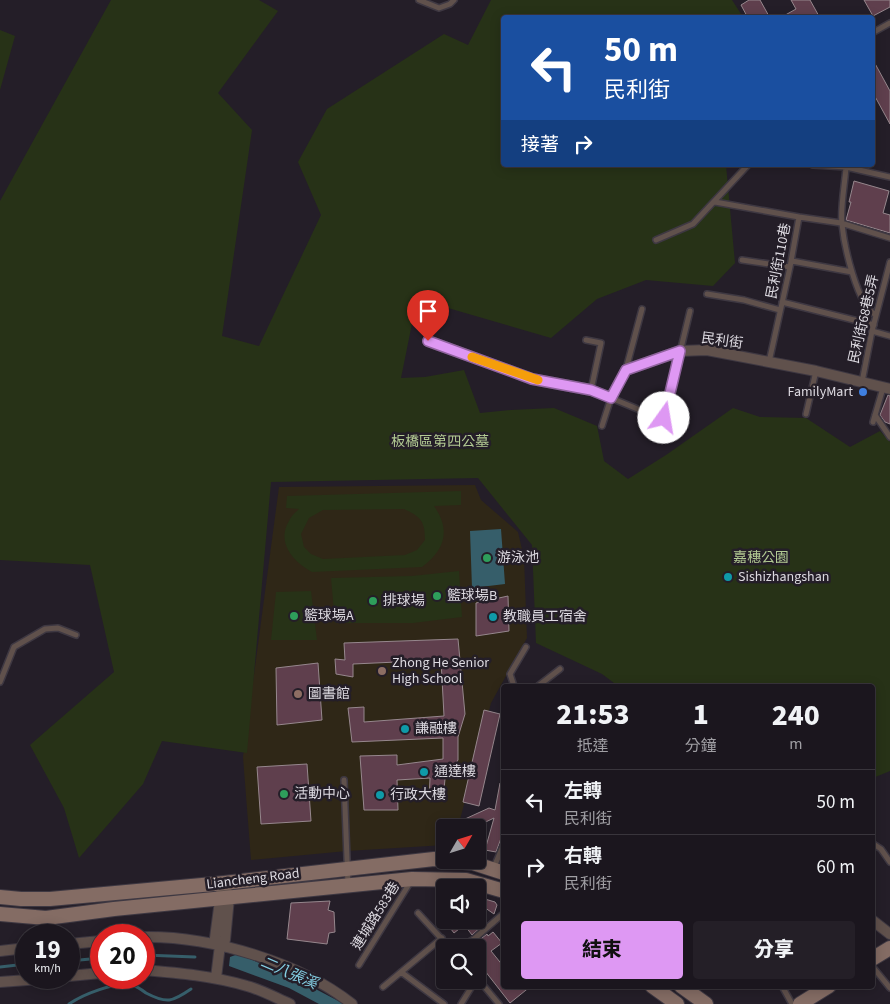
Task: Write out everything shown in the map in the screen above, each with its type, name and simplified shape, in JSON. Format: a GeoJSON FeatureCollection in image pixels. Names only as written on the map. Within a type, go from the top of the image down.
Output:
{"type":"FeatureCollection","features":[{"type":"Feature","properties":{"kind":"main road","name":"Liancheng Road"},"geometry":{"type":"LineString","coordinates":[[0,897],[50,899],[224,883],[434,859],[472,863],[498,871]]}},
{"type":"Feature","properties":{"kind":"main road","name":"Liancheng Road"},"geometry":{"type":"LineString","coordinates":[[0,914],[46,918],[114,909],[412,879],[466,880],[501,890]]}},
{"type":"Feature","properties":{"kind":"main road"},"geometry":{"type":"LineString","coordinates":[[875,957],[890,948]]}},
{"type":"Feature","properties":{"kind":"main road"},"geometry":{"type":"LineString","coordinates":[[656,989],[677,1004]]}},
{"type":"Feature","properties":{"kind":"main road"},"geometry":{"type":"LineString","coordinates":[[685,989],[706,1004]]}},
{"type":"Feature","properties":{"kind":"main road"},"geometry":{"type":"LineString","coordinates":[[800,1004],[824,989]]}},
{"type":"Feature","properties":{"kind":"street"},"geometry":{"type":"LineString","coordinates":[[428,341],[532,379],[591,390],[611,398],[626,370]]}},
{"type":"Feature","properties":{"kind":"street","name":"民利街"},"geometry":{"type":"LineString","coordinates":[[626,370],[680,351],[707,350],[816,371],[887,388]]}},
{"type":"Feature","properties":{"kind":"street"},"geometry":{"type":"LineString","coordinates":[[216,978],[220,945],[215,938],[224,899],[224,883]]}},
{"type":"Feature","properties":{"kind":"street"},"geometry":{"type":"LineString","coordinates":[[875,922],[890,934]]}},
{"type":"Feature","properties":{"kind":"street"},"geometry":{"type":"LineString","coordinates":[[155,938],[191,940],[220,945],[278,963],[315,980],[352,1004]]}},
{"type":"Feature","properties":{"kind":"street"},"geometry":{"type":"LineString","coordinates":[[0,951],[15,949]]}},
{"type":"Feature","properties":{"kind":"street"},"geometry":{"type":"LineString","coordinates":[[155,971],[190,973],[249,986],[290,1004]]}},
{"type":"Feature","properties":{"kind":"street"},"geometry":{"type":"LineString","coordinates":[[0,982],[15,981]]}},
{"type":"Feature","properties":{"kind":"lane"},"geometry":{"type":"LineString","coordinates":[[418,0],[439,8],[450,4],[454,0]]}},
{"type":"Feature","properties":{"kind":"lane"},"geometry":{"type":"LineString","coordinates":[[875,31],[890,23]]}},
{"type":"Feature","properties":{"kind":"lane"},"geometry":{"type":"LineString","coordinates":[[656,240],[693,224],[746,167]]}},
{"type":"Feature","properties":{"kind":"lane"},"geometry":{"type":"LineString","coordinates":[[876,315],[871,313],[856,286],[841,223],[846,167],[890,177]]}},
{"type":"Feature","properties":{"kind":"lane","name":"民利街110巷"},"geometry":{"type":"LineString","coordinates":[[715,202],[799,217],[792,261],[768,363]]}},
{"type":"Feature","properties":{"kind":"lane"},"geometry":{"type":"LineString","coordinates":[[799,217],[841,223],[890,238]]}},
{"type":"Feature","properties":{"kind":"lane"},"geometry":{"type":"LineString","coordinates":[[742,260],[790,268]]}},
{"type":"Feature","properties":{"kind":"lane"},"geometry":{"type":"LineString","coordinates":[[792,261],[852,272]]}},
{"type":"Feature","properties":{"kind":"lane","name":"民利街68巷5弄"},"geometry":{"type":"LineString","coordinates":[[862,382],[872,331],[890,262]]}},
{"type":"Feature","properties":{"kind":"lane"},"geometry":{"type":"LineString","coordinates":[[707,294],[744,300],[780,310]]}},
{"type":"Feature","properties":{"kind":"lane"},"geometry":{"type":"LineString","coordinates":[[782,302],[874,325]]}},
{"type":"Feature","properties":{"kind":"lane"},"geometry":{"type":"LineString","coordinates":[[626,370],[642,308]]}},
{"type":"Feature","properties":{"kind":"lane"},"geometry":{"type":"LineString","coordinates":[[660,435],[690,311]]}},
{"type":"Feature","properties":{"kind":"lane"},"geometry":{"type":"LineString","coordinates":[[872,331],[890,336]]}},
{"type":"Feature","properties":{"kind":"lane"},"geometry":{"type":"LineString","coordinates":[[586,340],[601,343],[591,390]]}},
{"type":"Feature","properties":{"kind":"lane"},"geometry":{"type":"LineString","coordinates":[[806,414],[816,371]]}},
{"type":"Feature","properties":{"kind":"lane"},"geometry":{"type":"LineString","coordinates":[[872,422],[887,388]]}},
{"type":"Feature","properties":{"kind":"lane"},"geometry":{"type":"LineString","coordinates":[[602,426],[611,398],[640,410]]}},
{"type":"Feature","properties":{"kind":"lane"},"geometry":{"type":"LineString","coordinates":[[875,415],[890,437]]}},
{"type":"Feature","properties":{"kind":"lane"},"geometry":{"type":"LineString","coordinates":[[0,682],[14,647],[45,629],[58,628],[76,635]]}},
{"type":"Feature","properties":{"kind":"lane"},"geometry":{"type":"LineString","coordinates":[[513,684],[510,674],[526,647]]}},
{"type":"Feature","properties":{"kind":"lane"},"geometry":{"type":"LineString","coordinates":[[541,684],[560,669]]}},
{"type":"Feature","properties":{"kind":"lane"},"geometry":{"type":"LineString","coordinates":[[344,780],[348,885]]}},
{"type":"Feature","properties":{"kind":"lane"},"geometry":{"type":"LineString","coordinates":[[875,845],[881,849],[890,862]]}},
{"type":"Feature","properties":{"kind":"lane"},"geometry":{"type":"LineString","coordinates":[[498,871],[501,858]]}},
{"type":"Feature","properties":{"kind":"lane","name":"連城路583巷"},"geometry":{"type":"LineString","coordinates":[[359,965],[412,879]]}},
{"type":"Feature","properties":{"kind":"lane"},"geometry":{"type":"LineString","coordinates":[[383,987],[442,938],[418,912]]}},
{"type":"Feature","properties":{"kind":"lane"},"geometry":{"type":"LineString","coordinates":[[474,939],[501,916]]}},
{"type":"Feature","properties":{"kind":"lane"},"geometry":{"type":"LineString","coordinates":[[875,970],[890,988]]}},
{"type":"Feature","properties":{"kind":"lane"},"geometry":{"type":"LineString","coordinates":[[401,972],[444,1004]]}},
{"type":"Feature","properties":{"kind":"lane"},"geometry":{"type":"LineString","coordinates":[[461,1004],[471,989]]}},
{"type":"Feature","properties":{"kind":"lane"},"geometry":{"type":"LineString","coordinates":[[485,989],[499,1004]]}},
{"type":"Feature","properties":{"kind":"lane"},"geometry":{"type":"LineString","coordinates":[[784,989],[792,1004]]}},
{"type":"Feature","properties":{"kind":"shaded area","name":"Zhong He Senior High School"},"geometry":{"type":"Polygon","coordinates":[[[475,485],[481,500],[518,532],[524,558],[527,638],[491,703],[460,819],[436,819],[436,846],[251,860],[243,757],[279,487],[475,485]]]}},
{"type":"Feature","properties":{"kind":"green space"},"geometry":{"type":"Polygon","coordinates":[[[111,0],[259,0],[278,11],[218,93],[252,130],[222,336],[259,346],[321,215],[298,162],[327,109],[444,34],[468,45],[491,0],[732,0],[742,15],[501,15],[501,167],[726,167],[735,263],[713,286],[646,280],[597,299],[551,338],[417,299],[401,378],[425,377],[464,370],[480,413],[554,408],[597,426],[604,461],[628,479],[733,408],[760,417],[806,418],[850,447],[880,431],[890,442],[890,771],[875,777],[875,684],[615,684],[602,674],[536,643],[532,545],[478,478],[271,482],[247,753],[162,741],[143,784],[79,858],[64,808],[30,745],[114,672],[90,565],[0,560],[0,201],[111,0]]]}},
{"type":"Feature","properties":{"kind":"green space"},"geometry":{"type":"Polygon","coordinates":[[[0,30],[15,36],[0,90],[0,30]]]}},
{"type":"Feature","properties":{"kind":"green space"},"geometry":{"type":"Polygon","coordinates":[[[461,491],[461,505],[434,506],[443,523],[443,539],[436,554],[422,567],[312,572],[293,557],[286,544],[285,529],[291,517],[299,509],[286,508],[287,496],[461,491]],[[404,509],[323,510],[309,518],[301,534],[304,547],[311,554],[323,559],[405,555],[417,550],[425,540],[421,520],[404,509]]]}},
{"type":"Feature","properties":{"kind":"green space","name":"排球場"},"geometry":{"type":"Polygon","coordinates":[[[459,571],[462,617],[413,623],[335,623],[331,578],[412,576],[459,571]]]}},
{"type":"Feature","properties":{"kind":"green space","name":"籃球場A"},"geometry":{"type":"Polygon","coordinates":[[[311,591],[317,640],[271,640],[276,592],[311,591]]]}},
{"type":"Feature","properties":{"kind":"water","name":"游泳池"},"geometry":{"type":"Polygon","coordinates":[[[501,529],[505,584],[472,588],[470,531],[501,529]]]}},
{"type":"Feature","properties":{"kind":"water"},"geometry":{"type":"Polygon","coordinates":[[[238,954],[291,976],[344,1004],[319,1004],[289,988],[229,966],[230,957],[238,954]]]}},
{"type":"Feature","properties":{"kind":"building"},"geometry":{"type":"Polygon","coordinates":[[[749,0],[760,0],[768,15],[746,15],[741,5],[749,0]]]}},
{"type":"Feature","properties":{"kind":"building"},"geometry":{"type":"Polygon","coordinates":[[[791,0],[810,0],[818,15],[785,15],[796,9],[791,0]]]}},
{"type":"Feature","properties":{"kind":"building"},"geometry":{"type":"Polygon","coordinates":[[[864,0],[890,0],[890,7],[872,15],[864,0]]]}},
{"type":"Feature","properties":{"kind":"building"},"geometry":{"type":"Polygon","coordinates":[[[875,64],[890,91],[890,124],[875,96],[875,64]]]}},
{"type":"Feature","properties":{"kind":"building"},"geometry":{"type":"Polygon","coordinates":[[[854,181],[889,191],[883,213],[890,215],[890,233],[846,220],[854,181]]]}},
{"type":"Feature","properties":{"kind":"building"},"geometry":{"type":"Polygon","coordinates":[[[888,395],[890,396],[890,424],[885,422],[880,415],[888,395]]]}},
{"type":"Feature","properties":{"kind":"building","name":"教職員工宿舍"},"geometry":{"type":"Polygon","coordinates":[[[508,596],[509,631],[476,636],[476,603],[508,596]]]}},
{"type":"Feature","properties":{"kind":"building"},"geometry":{"type":"Polygon","coordinates":[[[458,639],[465,714],[458,737],[458,760],[445,779],[443,800],[429,801],[430,778],[397,780],[398,810],[364,810],[360,756],[397,755],[397,765],[443,759],[443,738],[352,742],[348,708],[364,707],[364,722],[444,716],[441,660],[353,664],[353,677],[336,674],[335,659],[345,660],[344,643],[458,639]]]}},
{"type":"Feature","properties":{"kind":"building","name":"圖書館"},"geometry":{"type":"Polygon","coordinates":[[[318,663],[322,720],[277,725],[276,668],[318,663]]]}},
{"type":"Feature","properties":{"kind":"building"},"geometry":{"type":"Polygon","coordinates":[[[484,710],[500,714],[479,806],[463,802],[484,710]]]}},
{"type":"Feature","properties":{"kind":"building","name":"活動中心"},"geometry":{"type":"Polygon","coordinates":[[[307,764],[311,821],[261,824],[257,767],[307,764]]]}},
{"type":"Feature","properties":{"kind":"building"},"geometry":{"type":"Polygon","coordinates":[[[501,783],[501,838],[496,852],[486,850],[494,818],[486,822],[486,819],[465,819],[489,808],[495,810],[501,783]]]}},
{"type":"Feature","properties":{"kind":"building"},"geometry":{"type":"Polygon","coordinates":[[[486,899],[495,902],[497,905],[494,914],[486,908],[486,899]]]}},
{"type":"Feature","properties":{"kind":"building"},"geometry":{"type":"Polygon","coordinates":[[[330,901],[328,910],[334,912],[335,932],[329,933],[327,944],[287,939],[291,903],[330,901]]]}},
{"type":"Feature","properties":{"kind":"building"},"geometry":{"type":"Polygon","coordinates":[[[451,929],[459,929],[454,933],[451,929]]]}},
{"type":"Feature","properties":{"kind":"building"},"geometry":{"type":"Polygon","coordinates":[[[468,929],[479,929],[472,935],[468,929]]]}},
{"type":"Feature","properties":{"kind":"building"},"geometry":{"type":"Polygon","coordinates":[[[493,932],[501,942],[491,951],[501,963],[501,989],[527,989],[510,1003],[486,972],[486,939],[481,939],[487,934],[488,936],[493,932]]]}},
{"type":"Feature","properties":{"kind":"waterway"},"geometry":{"type":"LineString","coordinates":[[155,955],[195,957]]}},
{"type":"Feature","properties":{"kind":"waterway"},"geometry":{"type":"LineString","coordinates":[[80,960],[90,959]]}},
{"type":"Feature","properties":{"kind":"waterway"},"geometry":{"type":"LineString","coordinates":[[0,967],[15,965]]}},
{"type":"Feature","properties":{"kind":"waterway"},"geometry":{"type":"LineString","coordinates":[[69,1004],[90,993],[125,984],[137,987],[153,997],[164,1000],[179,997],[191,989]]}},
{"type":"Feature","properties":{"kind":"slow traffic"},"geometry":{"type":"LineString","coordinates":[[472,357],[538,380]]}},
{"type":"Feature","properties":{"kind":"place","name":"FamilyMart"},"geometry":{"type":"Point","coordinates":[863,392]}},
{"type":"Feature","properties":{"kind":"place","name":"游泳池"},"geometry":{"type":"Point","coordinates":[487,558]}},
{"type":"Feature","properties":{"kind":"place","name":"Sishizhangshan"},"geometry":{"type":"Point","coordinates":[728,577]}},
{"type":"Feature","properties":{"kind":"place","name":"籃球場B"},"geometry":{"type":"Point","coordinates":[437,596]}},
{"type":"Feature","properties":{"kind":"place","name":"排球場"},"geometry":{"type":"Point","coordinates":[373,601]}},
{"type":"Feature","properties":{"kind":"place","name":"籃球場A"},"geometry":{"type":"Point","coordinates":[294,616]}},
{"type":"Feature","properties":{"kind":"place","name":"教職員工宿舍"},"geometry":{"type":"Point","coordinates":[493,617]}},
{"type":"Feature","properties":{"kind":"place","name":"Zhong He Senior High School"},"geometry":{"type":"Point","coordinates":[382,671]}},
{"type":"Feature","properties":{"kind":"place","name":"圖書館"},"geometry":{"type":"Point","coordinates":[298,694]}},
{"type":"Feature","properties":{"kind":"place","name":"謙融樓"},"geometry":{"type":"Point","coordinates":[405,729]}},
{"type":"Feature","properties":{"kind":"place","name":"通達樓"},"geometry":{"type":"Point","coordinates":[424,772]}},
{"type":"Feature","properties":{"kind":"place","name":"活動中心"},"geometry":{"type":"Point","coordinates":[284,794]}},
{"type":"Feature","properties":{"kind":"place","name":"行政大樓"},"geometry":{"type":"Point","coordinates":[380,795]}},
{"type":"Feature","properties":{"kind":"route"},"geometry":{"type":"LineString","coordinates":[[428,341],[532,379],[591,390],[611,398],[626,370],[680,351],[664,418]]}},
{"type":"Feature","properties":{"kind":"park label","name":"板橋區第四公墓"},"geometry":{"type":"Point","coordinates":[440,442]}},
{"type":"Feature","properties":{"kind":"park label","name":"嘉穗公園"},"geometry":{"type":"Point","coordinates":[761,558]}},
{"type":"Feature","properties":{"kind":"water label","name":"二八張溪"},"geometry":{"type":"Point","coordinates":[289,973]}}]}
